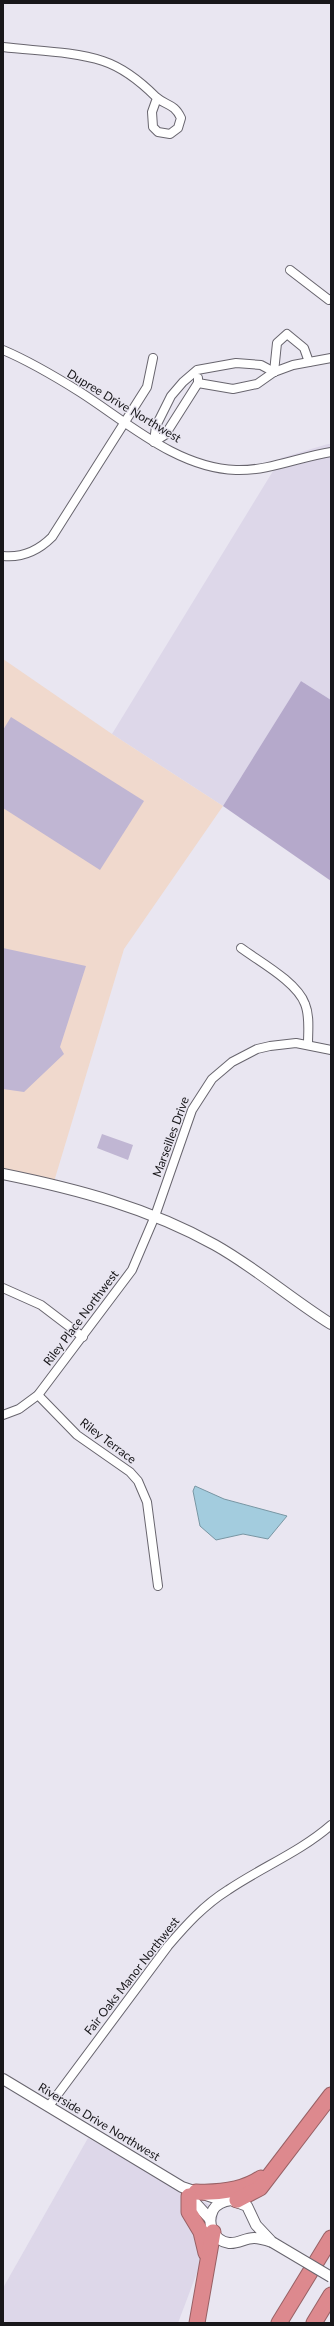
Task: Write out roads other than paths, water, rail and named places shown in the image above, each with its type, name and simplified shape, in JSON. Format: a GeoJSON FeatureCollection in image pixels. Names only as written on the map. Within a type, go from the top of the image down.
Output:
{"type":"FeatureCollection","features":[{"type":"Feature","properties":{"kind":"highway"},"geometry":{"type":"LineString","coordinates":[[230,2201],[260,2188],[331,2096]]}},
{"type":"Feature","properties":{"kind":"highway"},"geometry":{"type":"LineString","coordinates":[[207,2269],[205,2246],[201,2232],[189,2212],[189,2192],[228,2191],[259,2179],[278,2165]]}},
{"type":"Feature","properties":{"kind":"highway"},"geometry":{"type":"LineString","coordinates":[[197,2323],[207,2269],[211,2226]]}},
{"type":"Feature","properties":{"kind":"highway"},"geometry":{"type":"LineString","coordinates":[[279,2323],[331,2238]]}},
{"type":"Feature","properties":{"kind":"highway"},"geometry":{"type":"LineString","coordinates":[[314,2323],[331,2295]]}},
{"type":"Feature","properties":{"kind":"street"},"geometry":{"type":"LineString","coordinates":[[3,47],[103,61],[141,82],[157,98],[177,108],[181,118],[178,128],[170,134],[158,132],[153,127],[152,112],[157,98]]}},
{"type":"Feature","properties":{"kind":"street"},"geometry":{"type":"LineString","coordinates":[[290,270],[329,300],[331,299]]}},
{"type":"Feature","properties":{"kind":"street"},"geometry":{"type":"LineString","coordinates":[[274,372],[277,343],[287,334],[304,348],[309,362]]}},
{"type":"Feature","properties":{"kind":"street","name":"Dupree Drive Northwest"},"geometry":{"type":"LineString","coordinates":[[3,350],[79,392],[154,442],[210,466],[234,470],[265,468],[310,455],[331,452]]}},
{"type":"Feature","properties":{"kind":"street"},"geometry":{"type":"LineString","coordinates":[[3,556],[27,554],[44,545],[52,537],[147,386],[153,358]]}},
{"type":"Feature","properties":{"kind":"street"},"geometry":{"type":"LineString","coordinates":[[198,383],[233,389],[257,384],[274,372],[293,365],[331,358]]}},
{"type":"Feature","properties":{"kind":"street"},"geometry":{"type":"LineString","coordinates":[[154,442],[156,426],[171,396],[183,382],[197,370],[236,363],[261,365],[274,372]]}},
{"type":"Feature","properties":{"kind":"street"},"geometry":{"type":"LineString","coordinates":[[154,442],[164,435],[198,383],[197,370]]}},
{"type":"Feature","properties":{"kind":"street"},"geometry":{"type":"LineString","coordinates":[[241,948],[292,986],[300,994],[308,1013],[308,1044]]}},
{"type":"Feature","properties":{"kind":"street","name":"Marseilles Drive"},"geometry":{"type":"LineString","coordinates":[[155,1216],[192,1110],[212,1079],[232,1062],[257,1049],[283,1043],[308,1044],[331,1050]]}},
{"type":"Feature","properties":{"kind":"street"},"geometry":{"type":"LineString","coordinates":[[3,1174],[93,1195],[155,1216],[216,1245],[331,1324]]}},
{"type":"Feature","properties":{"kind":"street","name":"Riley Place Northwest"},"geometry":{"type":"LineString","coordinates":[[3,1415],[19,1409],[38,1395],[83,1337],[132,1270],[155,1216]]}},
{"type":"Feature","properties":{"kind":"street"},"geometry":{"type":"LineString","coordinates":[[3,1288],[41,1305],[83,1337]]}},
{"type":"Feature","properties":{"kind":"street","name":"Riley Terrace"},"geometry":{"type":"LineString","coordinates":[[38,1395],[77,1435],[130,1472],[138,1481],[147,1502],[158,1586]]}},
{"type":"Feature","properties":{"kind":"street","name":"Fair Oaks Manor Northwest"},"geometry":{"type":"LineString","coordinates":[[49,2106],[168,1946],[189,1921],[228,1890],[290,1854],[331,1825]]}},
{"type":"Feature","properties":{"kind":"street","name":"Riverside Drive Northwest"},"geometry":{"type":"LineString","coordinates":[[3,2079],[189,2192],[230,2201]]}},
{"type":"Feature","properties":{"kind":"street","name":"Riverside Drive Northwest"},"geometry":{"type":"LineString","coordinates":[[189,2192],[217,2238],[229,2243],[254,2238],[272,2242]]}},
{"type":"Feature","properties":{"kind":"street"},"geometry":{"type":"LineString","coordinates":[[211,2226],[215,2208],[230,2201],[247,2206],[256,2225],[272,2242],[331,2277]]}},
{"type":"Feature","properties":{"kind":"water"},"geometry":{"type":"Polygon","coordinates":[[[195,1486],[224,1499],[287,1516],[268,1539],[243,1534],[216,1540],[200,1526],[193,1491],[195,1486]]]}}]}
